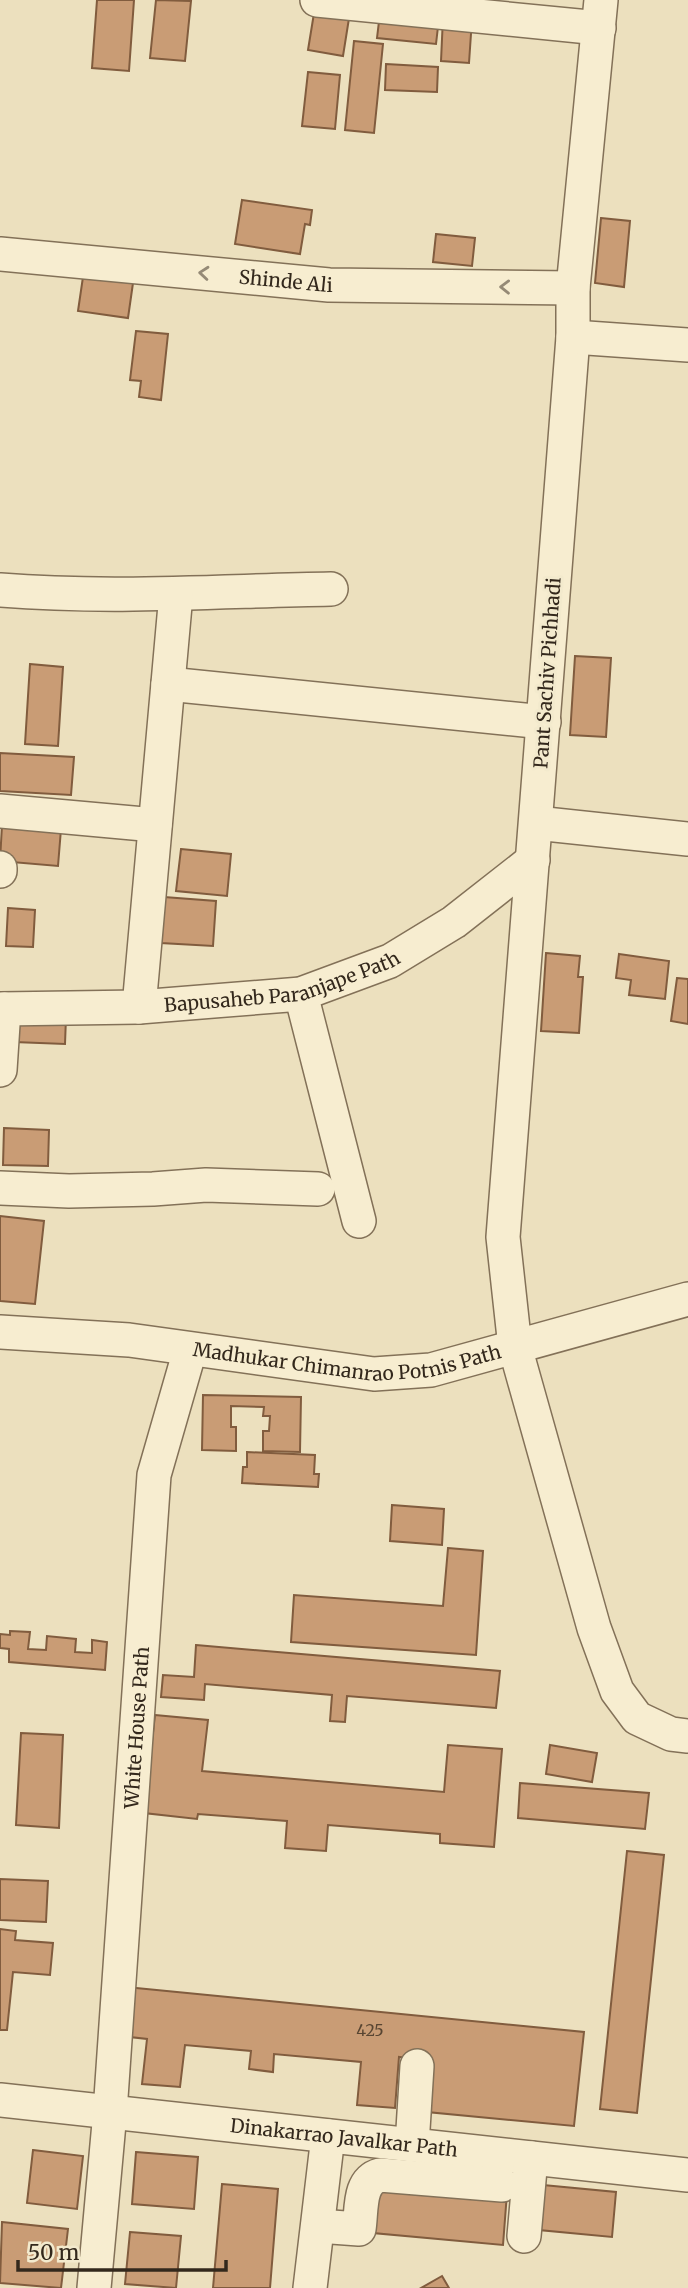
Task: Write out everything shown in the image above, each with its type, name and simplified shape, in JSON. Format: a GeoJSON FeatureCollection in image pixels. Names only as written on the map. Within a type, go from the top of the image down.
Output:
{"type":"FeatureCollection","features":[{"type":"Feature","properties":{"kind":"street"},"geometry":{"type":"LineString","coordinates":[[317,0],[600,14]]}},
{"type":"Feature","properties":{"kind":"street","name":"Pant Sachiv Pichhadi"},"geometry":{"type":"LineString","coordinates":[[600,14],[573,288],[573,337],[503,1237],[515,1347],[594,1628],[617,1691],[638,1718],[671,1734],[688,1736]]}},
{"type":"Feature","properties":{"kind":"street","name":"Shinde Ali"},"geometry":{"type":"LineString","coordinates":[[0,254],[329,285],[573,288]]}},
{"type":"Feature","properties":{"kind":"street"},"geometry":{"type":"LineString","coordinates":[[573,337],[688,345]]}},
{"type":"Feature","properties":{"kind":"street"},"geometry":{"type":"LineString","coordinates":[[0,590],[54,594],[176,594],[331,589]]}},
{"type":"Feature","properties":{"kind":"street"},"geometry":{"type":"LineString","coordinates":[[139,1007],[176,594]]}},
{"type":"Feature","properties":{"kind":"street"},"geometry":{"type":"LineString","coordinates":[[168,684],[544,722]]}},
{"type":"Feature","properties":{"kind":"street"},"geometry":{"type":"LineString","coordinates":[[0,811],[155,825]]}},
{"type":"Feature","properties":{"kind":"street"},"geometry":{"type":"LineString","coordinates":[[536,823],[688,839]]}},
{"type":"Feature","properties":{"kind":"street","name":"Bapusaheb Paranjape Path"},"geometry":{"type":"LineString","coordinates":[[2,1009],[139,1007],[301,994],[390,961],[454,922],[533,860]]}},
{"type":"Feature","properties":{"kind":"street"},"geometry":{"type":"LineString","coordinates":[[301,994],[359,1221]]}},
{"type":"Feature","properties":{"kind":"street"},"geometry":{"type":"LineString","coordinates":[[0,1070],[2,1009]]}},
{"type":"Feature","properties":{"kind":"street"},"geometry":{"type":"LineString","coordinates":[[0,1188],[69,1191],[206,1185],[318,1189]]}},
{"type":"Feature","properties":{"kind":"street","name":"Madhukar Chimanrao Potnis Path"},"geometry":{"type":"LineString","coordinates":[[0,1332],[129,1340],[374,1374],[431,1370],[688,1299]]}},
{"type":"Feature","properties":{"kind":"street","name":"White House Path"},"geometry":{"type":"LineString","coordinates":[[94,2288],[110,2112],[153,1475],[190,1350]]}},
{"type":"Feature","properties":{"kind":"street"},"geometry":{"type":"LineString","coordinates":[[412,2145],[417,2066]]}},
{"type":"Feature","properties":{"kind":"street","name":"Dinakarrao Javalkar Path"},"geometry":{"type":"LineString","coordinates":[[0,2100],[688,2175]]}},
{"type":"Feature","properties":{"kind":"street"},"geometry":{"type":"LineString","coordinates":[[310,2288],[328,2136]]}},
{"type":"Feature","properties":{"kind":"street"},"geometry":{"type":"LineString","coordinates":[[524,2236],[531,2158]]}},
{"type":"Feature","properties":{"kind":"street"},"geometry":{"type":"LineString","coordinates":[[318,2226],[359,2229],[365,2185],[371,2178],[380,2175],[502,2185]]}},
{"type":"Feature","properties":{"kind":"building"},"geometry":{"type":"Polygon","coordinates":[[[97,0],[134,0],[129,71],[92,68],[97,0]]]}},
{"type":"Feature","properties":{"kind":"building"},"geometry":{"type":"Polygon","coordinates":[[[156,0],[191,1],[185,61],[150,58],[156,0]]]}},
{"type":"Feature","properties":{"kind":"building"},"geometry":{"type":"Polygon","coordinates":[[[315,7],[350,12],[343,56],[308,50],[315,7]]]}},
{"type":"Feature","properties":{"kind":"building"},"geometry":{"type":"Polygon","coordinates":[[[380,13],[439,18],[436,44],[377,38],[380,13]]]}},
{"type":"Feature","properties":{"kind":"building"},"geometry":{"type":"Polygon","coordinates":[[[443,17],[472,19],[469,63],[441,61],[443,17]]]}},
{"type":"Feature","properties":{"kind":"building"},"geometry":{"type":"Polygon","coordinates":[[[354,41],[383,44],[374,133],[345,130],[354,41]]]}},
{"type":"Feature","properties":{"kind":"building"},"geometry":{"type":"Polygon","coordinates":[[[386,64],[438,67],[437,92],[385,90],[386,64]]]}},
{"type":"Feature","properties":{"kind":"building"},"geometry":{"type":"Polygon","coordinates":[[[308,72],[340,75],[335,129],[302,126],[308,72]]]}},
{"type":"Feature","properties":{"kind":"building"},"geometry":{"type":"Polygon","coordinates":[[[242,200],[312,210],[310,225],[305,224],[300,254],[235,244],[242,200]]]}},
{"type":"Feature","properties":{"kind":"building"},"geometry":{"type":"Polygon","coordinates":[[[601,218],[630,221],[624,287],[595,283],[601,218]]]}},
{"type":"Feature","properties":{"kind":"building"},"geometry":{"type":"Polygon","coordinates":[[[436,234],[475,238],[472,266],[433,262],[436,234]]]}},
{"type":"Feature","properties":{"kind":"building"},"geometry":{"type":"Polygon","coordinates":[[[84,270],[134,276],[128,318],[78,311],[84,270]]]}},
{"type":"Feature","properties":{"kind":"building"},"geometry":{"type":"Polygon","coordinates":[[[136,331],[168,334],[161,400],[139,397],[141,381],[130,380],[136,331]]]}},
{"type":"Feature","properties":{"kind":"building"},"geometry":{"type":"Polygon","coordinates":[[[575,656],[611,658],[606,737],[570,735],[575,656]]]}},
{"type":"Feature","properties":{"kind":"building"},"geometry":{"type":"Polygon","coordinates":[[[30,664],[63,667],[58,746],[25,744],[30,664]]]}},
{"type":"Feature","properties":{"kind":"building"},"geometry":{"type":"Polygon","coordinates":[[[0,753],[74,757],[71,795],[0,791],[0,753]]]}},
{"type":"Feature","properties":{"kind":"building"},"geometry":{"type":"Polygon","coordinates":[[[2,825],[61,829],[58,866],[0,861],[2,825]]]}},
{"type":"Feature","properties":{"kind":"building"},"geometry":{"type":"Polygon","coordinates":[[[181,849],[231,854],[227,896],[176,891],[181,849]]]}},
{"type":"Feature","properties":{"kind":"building"},"geometry":{"type":"Polygon","coordinates":[[[164,897],[216,901],[213,946],[161,943],[164,897]]]}},
{"type":"Feature","properties":{"kind":"building"},"geometry":{"type":"Polygon","coordinates":[[[8,908],[35,910],[33,947],[6,946],[8,908]]]}},
{"type":"Feature","properties":{"kind":"building"},"geometry":{"type":"Polygon","coordinates":[[[546,953],[580,956],[578,977],[583,977],[579,1033],[541,1031],[546,953]]]}},
{"type":"Feature","properties":{"kind":"building"},"geometry":{"type":"Polygon","coordinates":[[[619,954],[669,961],[665,999],[629,995],[631,980],[616,978],[619,954]]]}},
{"type":"Feature","properties":{"kind":"building"},"geometry":{"type":"Polygon","coordinates":[[[677,978],[688,979],[688,1024],[671,1021],[677,978]]]}},
{"type":"Feature","properties":{"kind":"building"},"geometry":{"type":"Polygon","coordinates":[[[14,1016],[66,1017],[65,1044],[14,1042],[14,1016]]]}},
{"type":"Feature","properties":{"kind":"building"},"geometry":{"type":"Polygon","coordinates":[[[4,1128],[49,1130],[48,1166],[3,1165],[4,1128]]]}},
{"type":"Feature","properties":{"kind":"building"},"geometry":{"type":"Polygon","coordinates":[[[0,1216],[44,1221],[35,1304],[0,1301],[0,1216]]]}},
{"type":"Feature","properties":{"kind":"building"},"geometry":{"type":"Polygon","coordinates":[[[203,1395],[301,1397],[300,1452],[263,1451],[263,1431],[269,1431],[270,1416],[263,1416],[264,1407],[231,1406],[231,1427],[236,1427],[236,1451],[202,1450],[203,1395]]]}},
{"type":"Feature","properties":{"kind":"building"},"geometry":{"type":"Polygon","coordinates":[[[247,1452],[315,1455],[314,1474],[319,1474],[318,1487],[242,1483],[243,1467],[247,1467],[247,1452]]]}},
{"type":"Feature","properties":{"kind":"building"},"geometry":{"type":"Polygon","coordinates":[[[392,1505],[444,1509],[442,1545],[390,1541],[392,1505]]]}},
{"type":"Feature","properties":{"kind":"building"},"geometry":{"type":"Polygon","coordinates":[[[448,1548],[483,1551],[476,1655],[291,1642],[294,1595],[443,1606],[448,1548]]]}},
{"type":"Feature","properties":{"kind":"building"},"geometry":{"type":"Polygon","coordinates":[[[10,1631],[30,1632],[28,1649],[46,1650],[47,1636],[76,1639],[75,1652],[92,1653],[92,1640],[107,1642],[105,1670],[9,1662],[9,1649],[0,1648],[0,1634],[10,1635],[10,1631]]]}},
{"type":"Feature","properties":{"kind":"building"},"geometry":{"type":"Polygon","coordinates":[[[196,1645],[500,1671],[496,1708],[347,1696],[345,1722],[330,1721],[332,1695],[205,1684],[204,1700],[161,1697],[163,1675],[194,1677],[196,1645]]]}},
{"type":"Feature","properties":{"kind":"building"},"geometry":{"type":"Polygon","coordinates":[[[155,1715],[208,1720],[202,1771],[444,1792],[448,1745],[502,1749],[494,1847],[440,1843],[440,1834],[328,1825],[326,1851],[285,1848],[287,1821],[198,1814],[197,1819],[144,1813],[155,1715]]]}},
{"type":"Feature","properties":{"kind":"building"},"geometry":{"type":"Polygon","coordinates":[[[21,1733],[63,1735],[59,1828],[16,1825],[21,1733]]]}},
{"type":"Feature","properties":{"kind":"building"},"geometry":{"type":"Polygon","coordinates":[[[550,1745],[597,1753],[592,1782],[546,1774],[550,1745]]]}},
{"type":"Feature","properties":{"kind":"building"},"geometry":{"type":"Polygon","coordinates":[[[520,1783],[649,1793],[645,1829],[518,1818],[520,1783]]]}},
{"type":"Feature","properties":{"kind":"building"},"geometry":{"type":"Polygon","coordinates":[[[627,1851],[664,1855],[637,2113],[600,2109],[627,1851]]]}},
{"type":"Feature","properties":{"kind":"building"},"geometry":{"type":"Polygon","coordinates":[[[0,1879],[48,1881],[46,1922],[0,1920],[0,1879]]]}},
{"type":"Feature","properties":{"kind":"building"},"geometry":{"type":"Polygon","coordinates":[[[0,1929],[16,1931],[15,1940],[53,1943],[50,1975],[13,1972],[7,2030],[0,2030],[0,1929]]]}},
{"type":"Feature","properties":{"kind":"building"},"geometry":{"type":"Polygon","coordinates":[[[126,1987],[584,2032],[574,2126],[427,2112],[430,2061],[399,2057],[395,2108],[357,2105],[361,2062],[274,2054],[273,2072],[249,2069],[251,2051],[185,2045],[180,2087],[142,2084],[147,2039],[121,2036],[126,1987]]]}},
{"type":"Feature","properties":{"kind":"building"},"geometry":{"type":"Polygon","coordinates":[[[33,2150],[83,2156],[77,2209],[27,2203],[33,2150]]]}},
{"type":"Feature","properties":{"kind":"building"},"geometry":{"type":"Polygon","coordinates":[[[136,2152],[198,2157],[194,2209],[132,2204],[136,2152]]]}},
{"type":"Feature","properties":{"kind":"building"},"geometry":{"type":"Polygon","coordinates":[[[378,2181],[507,2193],[503,2245],[373,2233],[378,2181]]]}},
{"type":"Feature","properties":{"kind":"building"},"geometry":{"type":"Polygon","coordinates":[[[222,2184],[278,2189],[270,2288],[213,2288],[222,2184]]]}},
{"type":"Feature","properties":{"kind":"building"},"geometry":{"type":"Polygon","coordinates":[[[543,2185],[616,2192],[612,2237],[539,2230],[543,2185]]]}},
{"type":"Feature","properties":{"kind":"building"},"geometry":{"type":"Polygon","coordinates":[[[2,2222],[68,2229],[61,2288],[0,2283],[2,2222]]]}},
{"type":"Feature","properties":{"kind":"building"},"geometry":{"type":"Polygon","coordinates":[[[130,2232],[181,2236],[176,2288],[125,2284],[130,2232]]]}},
{"type":"Feature","properties":{"kind":"building"},"geometry":{"type":"Polygon","coordinates":[[[442,2276],[449,2288],[421,2288],[442,2276]]]}}]}
